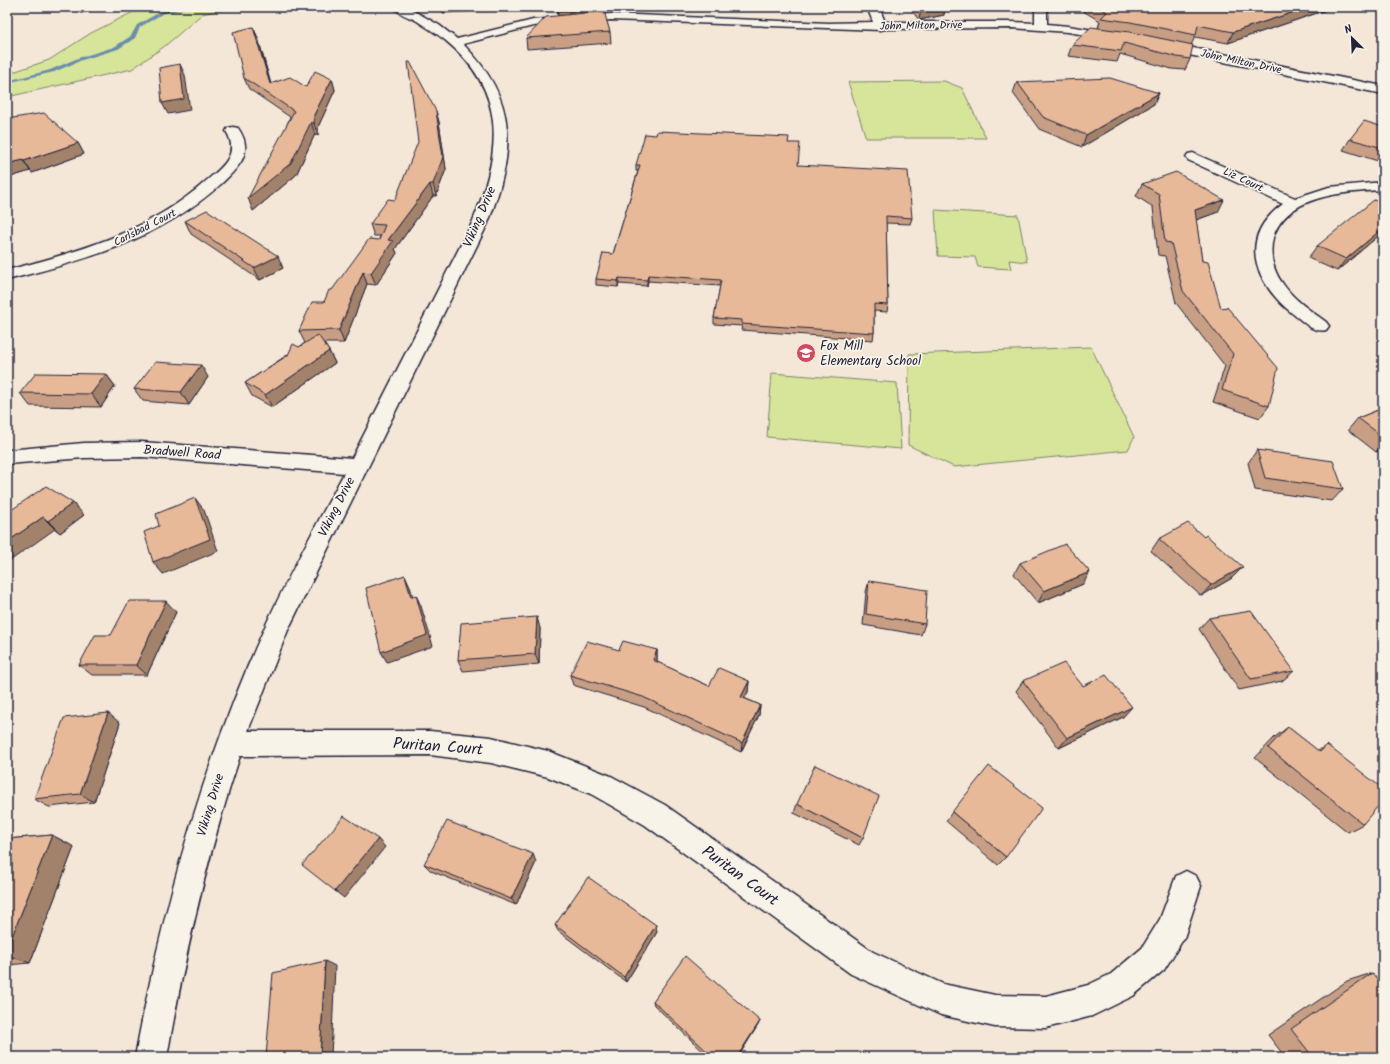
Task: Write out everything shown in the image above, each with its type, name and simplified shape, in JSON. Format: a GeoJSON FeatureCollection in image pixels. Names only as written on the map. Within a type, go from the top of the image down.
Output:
{"type":"FeatureCollection","features":[{"type":"Feature","properties":{"kind":"street","name":"Viking Drive"},"geometry":{"type":"LineString","coordinates":[[151,1057],[173,939],[192,864],[230,744],[276,629],[480,223],[492,196],[500,163],[502,137],[497,105],[486,79],[478,67],[455,43],[435,28],[399,7]]}},
{"type":"Feature","properties":{"kind":"street"},"geometry":{"type":"LineString","coordinates":[[670,20],[673,7]]}},
{"type":"Feature","properties":{"kind":"street"},"geometry":{"type":"LineString","coordinates":[[873,7],[881,27]]}},
{"type":"Feature","properties":{"kind":"street"},"geometry":{"type":"LineString","coordinates":[[1040,7],[1041,27]]}},
{"type":"Feature","properties":{"kind":"street","name":"John Milton Drive"},"geometry":{"type":"LineString","coordinates":[[455,43],[508,28],[559,20],[611,17],[830,26],[881,27],[970,25],[1041,27],[1126,38]]}},
{"type":"Feature","properties":{"kind":"street","name":"John Milton Drive"},"geometry":{"type":"LineString","coordinates":[[1149,43],[1383,90]]}},
{"type":"Feature","properties":{"kind":"street","name":"Carlsbad Court"},"geometry":{"type":"LineString","coordinates":[[7,275],[64,260],[128,239],[188,205],[210,188],[238,156],[240,145],[237,136],[233,131]]}},
{"type":"Feature","properties":{"kind":"street","name":"Liz Court"},"geometry":{"type":"LineString","coordinates":[[1193,157],[1294,203]]}},
{"type":"Feature","properties":{"kind":"street"},"geometry":{"type":"LineString","coordinates":[[1320,326],[1298,309],[1279,291],[1272,281],[1266,269],[1263,251],[1264,237],[1271,223],[1282,211],[1294,203],[1332,190],[1383,186]]}},
{"type":"Feature","properties":{"kind":"street","name":"Bradwell Road"},"geometry":{"type":"LineString","coordinates":[[7,457],[52,452],[160,450],[357,466]]}},
{"type":"Feature","properties":{"kind":"street","name":"Puritan Court"},"geometry":{"type":"LineString","coordinates":[[230,744],[430,743],[491,750],[548,764],[601,785],[655,815],[862,963],[941,999],[995,1011],[1046,1012],[1092,1000],[1122,985],[1153,959],[1173,927],[1186,886]]}},
{"type":"Feature","properties":{"kind":"green space"},"geometry":{"type":"Polygon","coordinates":[[[143,7],[235,7],[202,14],[165,46],[132,69],[7,97],[7,74],[49,60],[91,33],[143,7]]]}},
{"type":"Feature","properties":{"kind":"green space"},"geometry":{"type":"Polygon","coordinates":[[[944,81],[962,88],[986,138],[866,138],[848,82],[944,81]]]}},
{"type":"Feature","properties":{"kind":"green space"},"geometry":{"type":"Polygon","coordinates":[[[935,210],[1018,215],[1027,262],[1009,260],[1011,269],[978,267],[975,257],[938,256],[935,210]]]}},
{"type":"Feature","properties":{"kind":"green space"},"geometry":{"type":"Polygon","coordinates":[[[1091,347],[1134,437],[1128,450],[954,467],[908,445],[909,354],[1091,347]]]}},
{"type":"Feature","properties":{"kind":"green space"},"geometry":{"type":"Polygon","coordinates":[[[772,373],[897,383],[901,449],[767,437],[772,373]]]}},
{"type":"Feature","properties":{"kind":"building"},"geometry":{"type":"Polygon","coordinates":[[[920,7],[931,7],[921,9],[920,7]]]}},
{"type":"Feature","properties":{"kind":"building"},"geometry":{"type":"Polygon","coordinates":[[[1098,7],[1309,7],[1233,32],[1198,25],[1196,35],[1101,18],[1107,12],[1098,7]]]}},
{"type":"Feature","properties":{"kind":"building"},"geometry":{"type":"Polygon","coordinates":[[[604,11],[610,32],[526,38],[546,17],[604,11]]]}},
{"type":"Feature","properties":{"kind":"building"},"geometry":{"type":"Polygon","coordinates":[[[253,27],[270,84],[290,77],[306,87],[315,71],[332,79],[314,115],[314,124],[311,122],[291,163],[248,198],[294,111],[244,78],[233,32],[253,27]]]}},
{"type":"Feature","properties":{"kind":"building"},"geometry":{"type":"Polygon","coordinates":[[[1091,27],[1130,32],[1193,45],[1190,59],[1124,43],[1121,51],[1072,45],[1091,27]]]}},
{"type":"Feature","properties":{"kind":"building"},"geometry":{"type":"Polygon","coordinates":[[[408,62],[410,62],[436,111],[443,157],[433,184],[430,184],[388,240],[393,241],[371,273],[363,272],[339,330],[299,331],[312,302],[324,302],[329,290],[332,290],[369,239],[379,240],[385,225],[370,224],[388,199],[395,200],[418,142],[408,62]]]}},
{"type":"Feature","properties":{"kind":"building"},"geometry":{"type":"Polygon","coordinates":[[[180,64],[184,99],[162,103],[159,68],[180,64]]]}},
{"type":"Feature","properties":{"kind":"building"},"geometry":{"type":"Polygon","coordinates":[[[1110,78],[1159,93],[1086,135],[1043,117],[1017,82],[1110,78]]]}},
{"type":"Feature","properties":{"kind":"building"},"geometry":{"type":"Polygon","coordinates":[[[44,113],[78,143],[24,161],[7,164],[7,119],[44,113]]]}},
{"type":"Feature","properties":{"kind":"building"},"geometry":{"type":"Polygon","coordinates":[[[1364,121],[1383,127],[1383,148],[1350,139],[1364,121]]]}},
{"type":"Feature","properties":{"kind":"building"},"geometry":{"type":"Polygon","coordinates":[[[657,131],[789,137],[788,143],[800,143],[798,165],[908,171],[912,218],[886,216],[888,305],[874,304],[874,333],[742,324],[742,320],[714,318],[721,280],[648,275],[647,280],[619,278],[618,281],[596,279],[603,253],[613,254],[640,165],[636,165],[645,134],[656,135],[657,131]]]}},
{"type":"Feature","properties":{"kind":"building"},"geometry":{"type":"Polygon","coordinates":[[[1176,172],[1224,200],[1195,210],[1202,261],[1208,262],[1221,308],[1227,307],[1278,368],[1269,406],[1222,390],[1233,354],[1183,291],[1171,243],[1165,242],[1159,194],[1142,184],[1176,172]]]}},
{"type":"Feature","properties":{"kind":"building"},"geometry":{"type":"Polygon","coordinates":[[[1374,200],[1383,204],[1383,228],[1346,259],[1317,246],[1374,200]]]}},
{"type":"Feature","properties":{"kind":"building"},"geometry":{"type":"Polygon","coordinates":[[[207,210],[278,256],[254,268],[185,221],[207,210]]]}},
{"type":"Feature","properties":{"kind":"building"},"geometry":{"type":"Polygon","coordinates":[[[318,335],[329,351],[265,395],[245,383],[288,355],[293,344],[299,347],[318,335]]]}},
{"type":"Feature","properties":{"kind":"building"},"geometry":{"type":"Polygon","coordinates":[[[155,362],[201,365],[181,392],[134,389],[155,362]]]}},
{"type":"Feature","properties":{"kind":"building"},"geometry":{"type":"Polygon","coordinates":[[[36,373],[106,374],[91,394],[20,393],[36,373]]]}},
{"type":"Feature","properties":{"kind":"building"},"geometry":{"type":"Polygon","coordinates":[[[1383,408],[1383,437],[1358,418],[1383,408]]]}},
{"type":"Feature","properties":{"kind":"building"},"geometry":{"type":"Polygon","coordinates":[[[1257,450],[1333,461],[1343,489],[1265,478],[1257,450]]]}},
{"type":"Feature","properties":{"kind":"building"},"geometry":{"type":"Polygon","coordinates":[[[46,486],[73,503],[48,521],[43,517],[7,542],[7,513],[46,486]]]}},
{"type":"Feature","properties":{"kind":"building"},"geometry":{"type":"Polygon","coordinates":[[[195,498],[210,539],[153,562],[144,532],[159,526],[156,514],[195,498]]]}},
{"type":"Feature","properties":{"kind":"building"},"geometry":{"type":"Polygon","coordinates":[[[1188,523],[1204,537],[1206,535],[1243,567],[1211,585],[1159,539],[1188,523]]]}},
{"type":"Feature","properties":{"kind":"building"},"geometry":{"type":"Polygon","coordinates":[[[1065,544],[1090,572],[1044,591],[1020,563],[1065,544]]]}},
{"type":"Feature","properties":{"kind":"building"},"geometry":{"type":"Polygon","coordinates":[[[405,575],[411,597],[416,595],[427,635],[381,652],[366,588],[405,575]]]}},
{"type":"Feature","properties":{"kind":"building"},"geometry":{"type":"Polygon","coordinates":[[[869,581],[927,590],[925,624],[866,614],[869,581]]]}},
{"type":"Feature","properties":{"kind":"building"},"geometry":{"type":"Polygon","coordinates":[[[129,601],[166,601],[136,665],[79,665],[95,635],[111,635],[129,601]]]}},
{"type":"Feature","properties":{"kind":"building"},"geometry":{"type":"Polygon","coordinates":[[[1251,611],[1294,671],[1251,679],[1209,618],[1251,611]]]}},
{"type":"Feature","properties":{"kind":"building"},"geometry":{"type":"Polygon","coordinates":[[[537,617],[535,654],[458,660],[461,623],[537,617]]]}},
{"type":"Feature","properties":{"kind":"building"},"geometry":{"type":"Polygon","coordinates":[[[587,641],[619,650],[623,641],[657,650],[653,660],[709,686],[719,668],[749,681],[741,697],[760,705],[742,743],[643,697],[570,675],[587,641]]]}},
{"type":"Feature","properties":{"kind":"building"},"geometry":{"type":"Polygon","coordinates":[[[1064,663],[1083,686],[1106,675],[1132,707],[1067,738],[1023,681],[1064,663]]]}},
{"type":"Feature","properties":{"kind":"building"},"geometry":{"type":"Polygon","coordinates":[[[108,713],[80,794],[34,799],[64,718],[108,713]]]}},
{"type":"Feature","properties":{"kind":"building"},"geometry":{"type":"Polygon","coordinates":[[[1288,727],[1320,752],[1327,745],[1383,789],[1383,800],[1363,824],[1268,748],[1288,727]]]}},
{"type":"Feature","properties":{"kind":"building"},"geometry":{"type":"Polygon","coordinates":[[[815,765],[879,796],[863,838],[797,804],[815,765]]]}},
{"type":"Feature","properties":{"kind":"building"},"geometry":{"type":"Polygon","coordinates":[[[989,766],[1042,808],[1006,857],[952,812],[989,766]]]}},
{"type":"Feature","properties":{"kind":"building"},"geometry":{"type":"Polygon","coordinates":[[[344,816],[378,839],[335,891],[302,865],[344,816]]]}},
{"type":"Feature","properties":{"kind":"building"},"geometry":{"type":"Polygon","coordinates":[[[447,821],[533,854],[511,899],[424,864],[447,821]]]}},
{"type":"Feature","properties":{"kind":"building"},"geometry":{"type":"Polygon","coordinates":[[[52,835],[7,949],[7,839],[52,835]]]}},
{"type":"Feature","properties":{"kind":"building"},"geometry":{"type":"Polygon","coordinates":[[[588,877],[656,925],[624,977],[555,925],[588,877]]]}},
{"type":"Feature","properties":{"kind":"building"},"geometry":{"type":"Polygon","coordinates":[[[685,956],[760,1021],[737,1057],[713,1057],[653,1001],[685,956]]]}},
{"type":"Feature","properties":{"kind":"building"},"geometry":{"type":"Polygon","coordinates":[[[325,961],[320,1057],[266,1057],[273,973],[325,961]]]}},
{"type":"Feature","properties":{"kind":"building"},"geometry":{"type":"Polygon","coordinates":[[[1372,973],[1383,986],[1383,1057],[1313,1057],[1291,1029],[1372,973]]]}},
{"type":"Feature","properties":{"kind":"waterway"},"geometry":{"type":"LineString","coordinates":[[7,82],[52,71],[80,59],[116,48],[133,37],[138,26],[161,13],[188,7]]}},
{"type":"Feature","properties":{"kind":"place","name":"Fox Mill Elementary School"},"geometry":{"type":"Point","coordinates":[806,353]}}]}
